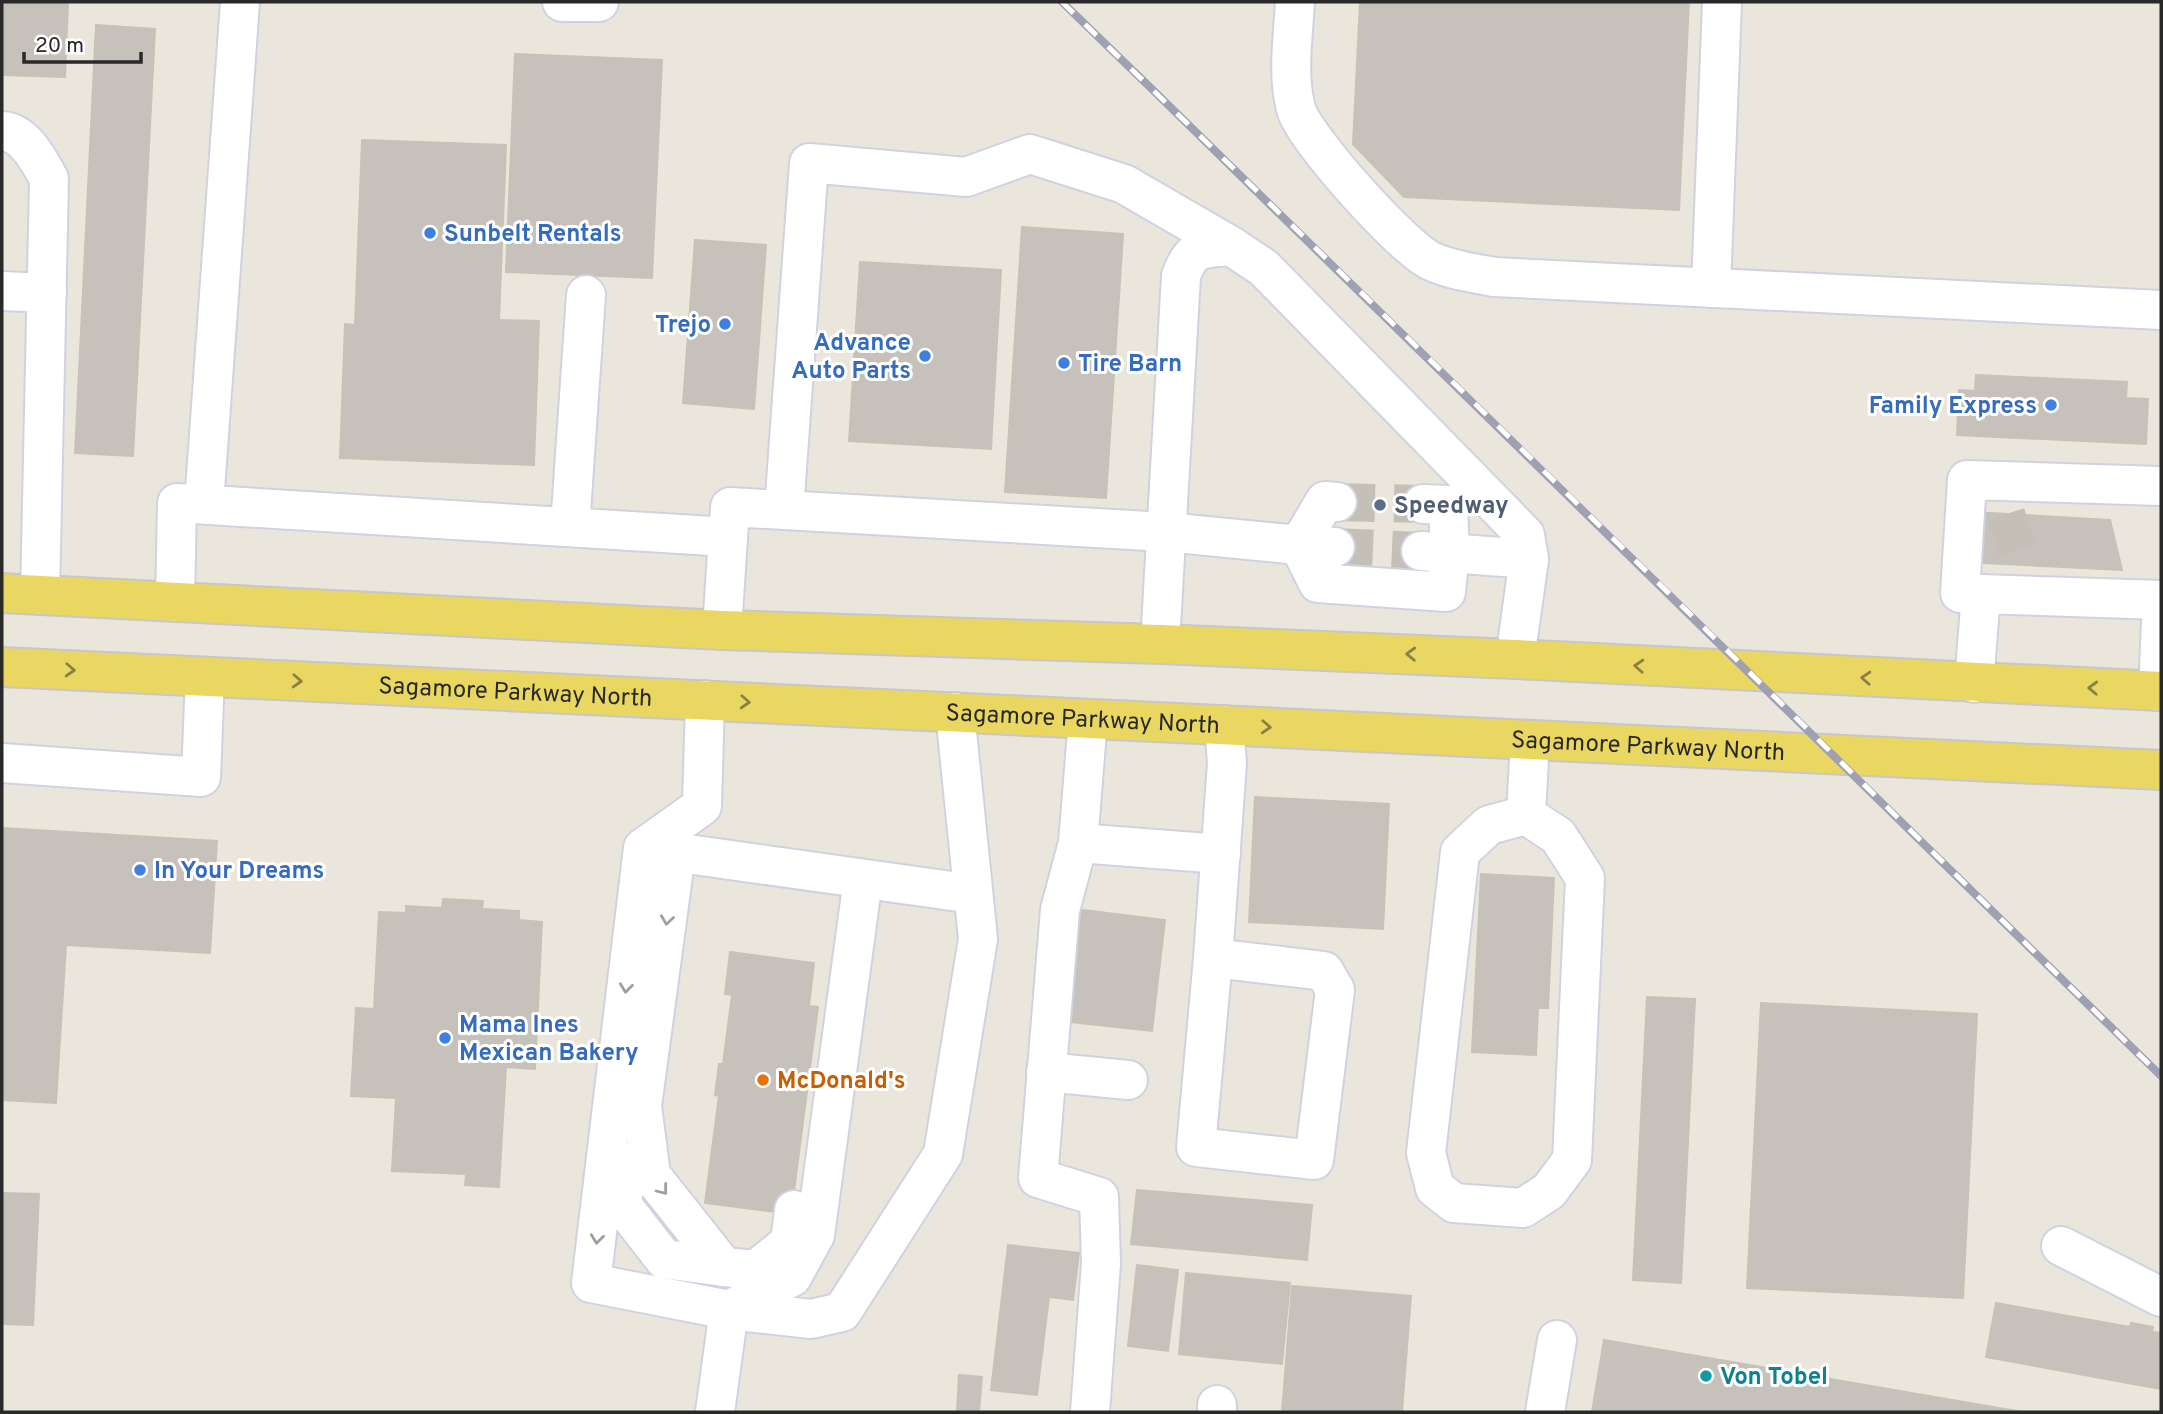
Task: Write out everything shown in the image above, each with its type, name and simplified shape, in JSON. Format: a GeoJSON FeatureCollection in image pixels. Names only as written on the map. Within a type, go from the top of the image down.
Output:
{"type":"FeatureCollection","features":[{"type":"Feature","properties":{"kind":"main road"},"geometry":{"type":"LineString","coordinates":[[2,593],[722,630],[1515,659],[2160,691]]}},
{"type":"Feature","properties":{"kind":"main road","name":"Sagamore Parkway North"},"geometry":{"type":"LineString","coordinates":[[2,667],[2161,770]]}},
{"type":"Feature","properties":{"kind":"lane"},"geometry":{"type":"LineString","coordinates":[[204,504],[240,2]]}},
{"type":"Feature","properties":{"kind":"lane"},"geometry":{"type":"LineString","coordinates":[[562,2],[599,2]]}},
{"type":"Feature","properties":{"kind":"lane"},"geometry":{"type":"LineString","coordinates":[[1295,2],[1291,88],[1297,113],[1308,132],[1387,226],[1429,260],[1460,271],[1494,277],[2161,310]]}},
{"type":"Feature","properties":{"kind":"lane"},"geometry":{"type":"LineString","coordinates":[[1711,288],[1722,2]]}},
{"type":"Feature","properties":{"kind":"lane"},"geometry":{"type":"LineString","coordinates":[[2,131],[8,132],[34,151],[50,179],[40,595]]}},
{"type":"Feature","properties":{"kind":"lane"},"geometry":{"type":"LineString","coordinates":[[785,510],[809,163],[967,177],[1030,154],[1124,184],[1264,268],[1525,535],[1529,559],[1515,659]]}},
{"type":"Feature","properties":{"kind":"lane"},"geometry":{"type":"LineString","coordinates":[[1160,644],[1181,276],[1187,258],[1203,249],[1231,246]]}},
{"type":"Feature","properties":{"kind":"lane"},"geometry":{"type":"LineString","coordinates":[[2,290],[47,293]]}},
{"type":"Feature","properties":{"kind":"lane"},"geometry":{"type":"LineString","coordinates":[[570,527],[586,295]]}},
{"type":"Feature","properties":{"kind":"lane"},"geometry":{"type":"LineString","coordinates":[[2161,486],[1967,480],[1960,593],[2161,600]]}},
{"type":"Feature","properties":{"kind":"lane"},"geometry":{"type":"LineString","coordinates":[[1982,481],[2006,514]]}},
{"type":"Feature","properties":{"kind":"lane"},"geometry":{"type":"LineString","coordinates":[[1337,502],[1325,501],[1317,546],[1318,583],[1446,593],[1435,551],[1448,505],[1423,504]]}},
{"type":"Feature","properties":{"kind":"lane"},"geometry":{"type":"LineString","coordinates":[[175,602],[177,503],[728,537]]}},
{"type":"Feature","properties":{"kind":"lane"},"geometry":{"type":"LineString","coordinates":[[722,630],[730,507],[1166,533],[1317,546]]}},
{"type":"Feature","properties":{"kind":"lane"},"geometry":{"type":"LineString","coordinates":[[1435,551],[1529,559]]}},
{"type":"Feature","properties":{"kind":"lane"},"geometry":{"type":"LineString","coordinates":[[2022,565],[2043,596]]}},
{"type":"Feature","properties":{"kind":"lane"},"geometry":{"type":"LineString","coordinates":[[1974,683],[1981,594]]}},
{"type":"Feature","properties":{"kind":"lane"},"geometry":{"type":"LineString","coordinates":[[2160,691],[2161,622]]}},
{"type":"Feature","properties":{"kind":"lane"},"geometry":{"type":"LineString","coordinates":[[2,764],[201,777],[205,677]]}},
{"type":"Feature","properties":{"kind":"lane"},"geometry":{"type":"LineString","coordinates":[[705,700],[702,806],[659,850],[591,1283],[729,1310],[811,1319],[842,1312],[943,1154],[978,939],[955,712]]}},
{"type":"Feature","properties":{"kind":"lane"},"geometry":{"type":"LineString","coordinates":[[1088,719],[1078,843],[1059,910],[1038,1178],[1099,1196],[1101,1264],[1090,1412]]}},
{"type":"Feature","properties":{"kind":"lane"},"geometry":{"type":"LineString","coordinates":[[1213,958],[1324,971],[1335,990],[1314,1160],[1196,1147],[1221,854],[1227,763],[1224,725]]}},
{"type":"Feature","properties":{"kind":"lane"},"geometry":{"type":"LineString","coordinates":[[1526,815],[1530,740]]}},
{"type":"Feature","properties":{"kind":"lane"},"geometry":{"type":"LineString","coordinates":[[1526,815],[1558,836],[1585,878],[1572,1160],[1549,1191],[1522,1208],[1454,1203],[1435,1188],[1426,1153],[1460,852],[1489,825],[1526,815]]}},
{"type":"Feature","properties":{"kind":"lane"},"geometry":{"type":"LineString","coordinates":[[1078,843],[1221,854]]}},
{"type":"Feature","properties":{"kind":"lane"},"geometry":{"type":"LineString","coordinates":[[659,850],[973,894]]}},
{"type":"Feature","properties":{"kind":"lane"},"geometry":{"type":"LineString","coordinates":[[659,850],[642,1106],[651,1175],[724,1267],[756,1270],[790,1242],[851,877]]}},
{"type":"Feature","properties":{"kind":"lane"},"geometry":{"type":"LineString","coordinates":[[729,1310],[792,1277],[815,1235],[851,877]]}},
{"type":"Feature","properties":{"kind":"lane"},"geometry":{"type":"LineString","coordinates":[[1046,1072],[1128,1080]]}},
{"type":"Feature","properties":{"kind":"lane"},"geometry":{"type":"LineString","coordinates":[[2061,1246],[2161,1297]]}},
{"type":"Feature","properties":{"kind":"lane"},"geometry":{"type":"LineString","coordinates":[[715,1412],[729,1310]]}},
{"type":"Feature","properties":{"kind":"lane"},"geometry":{"type":"LineString","coordinates":[[1545,1412],[1557,1340]]}},
{"type":"Feature","properties":{"kind":"building"},"geometry":{"type":"Polygon","coordinates":[[[2,2],[68,2],[65,77],[2,75],[2,2]]]}},
{"type":"Feature","properties":{"kind":"building"},"geometry":{"type":"Polygon","coordinates":[[[1360,2],[1689,2],[1679,210],[1404,197],[1353,144],[1360,2]]]}},
{"type":"Feature","properties":{"kind":"building"},"geometry":{"type":"Polygon","coordinates":[[[96,25],[155,29],[133,456],[75,453],[96,25]]]}},
{"type":"Feature","properties":{"kind":"building"},"geometry":{"type":"Polygon","coordinates":[[[515,54],[662,60],[652,278],[506,272],[515,54]]]}},
{"type":"Feature","properties":{"kind":"building","name":"Sunbelt Rentals"},"geometry":{"type":"Polygon","coordinates":[[[362,140],[506,145],[499,320],[539,321],[534,465],[340,458],[345,324],[355,325],[362,140]]]}},
{"type":"Feature","properties":{"kind":"building","name":"Tire Barn"},"geometry":{"type":"Polygon","coordinates":[[[1022,227],[1123,234],[1106,498],[1005,492],[1022,227]]]}},
{"type":"Feature","properties":{"kind":"building","name":"Trejo"},"geometry":{"type":"Polygon","coordinates":[[[695,240],[766,245],[754,409],[683,403],[695,240]]]}},
{"type":"Feature","properties":{"kind":"building","name":"Advance Auto Parts"},"geometry":{"type":"Polygon","coordinates":[[[860,262],[1001,270],[991,449],[849,441],[860,262]]]}},
{"type":"Feature","properties":{"kind":"building"},"geometry":{"type":"Polygon","coordinates":[[[1976,375],[2127,382],[2126,398],[2148,399],[2146,444],[1957,435],[1959,390],[1975,391],[1976,375]]]}},
{"type":"Feature","properties":{"kind":"building"},"geometry":{"type":"Polygon","coordinates":[[[1973,512],[2110,520],[2122,570],[1984,563],[1973,512]]]}},
{"type":"Feature","properties":{"kind":"building"},"geometry":{"type":"Polygon","coordinates":[[[1255,797],[1389,804],[1383,929],[1249,922],[1255,797]]]}},
{"type":"Feature","properties":{"kind":"building"},"geometry":{"type":"Polygon","coordinates":[[[2,828],[217,841],[210,953],[66,945],[56,1103],[2,1100],[2,828]]]}},
{"type":"Feature","properties":{"kind":"building"},"geometry":{"type":"Polygon","coordinates":[[[1481,874],[1554,878],[1548,1008],[1538,1008],[1536,1055],[1472,1052],[1481,874]]]}},
{"type":"Feature","properties":{"kind":"building","name":"Mama Ines Mexican Bakery"},"geometry":{"type":"Polygon","coordinates":[[[443,899],[483,901],[482,909],[519,911],[519,920],[542,922],[535,1069],[506,1067],[499,1187],[465,1185],[466,1174],[392,1171],[396,1098],[351,1096],[356,1008],[374,1009],[379,912],[406,913],[406,906],[442,908],[443,899]]]}},
{"type":"Feature","properties":{"kind":"building"},"geometry":{"type":"Polygon","coordinates":[[[1075,909],[1165,920],[1152,1031],[1062,1021],[1075,909]]]}},
{"type":"Feature","properties":{"kind":"building","name":"McDonald's"},"geometry":{"type":"Polygon","coordinates":[[[730,952],[814,963],[809,1006],[818,1007],[791,1214],[705,1203],[719,1096],[715,1095],[719,1064],[723,1064],[732,995],[725,994],[730,952]]]}},
{"type":"Feature","properties":{"kind":"building"},"geometry":{"type":"Polygon","coordinates":[[[1647,997],[1695,999],[1681,1283],[1633,1280],[1647,997]]]}},
{"type":"Feature","properties":{"kind":"building"},"geometry":{"type":"Polygon","coordinates":[[[1761,1003],[1977,1014],[1963,1298],[1747,1288],[1761,1003]]]}},
{"type":"Feature","properties":{"kind":"building"},"geometry":{"type":"Polygon","coordinates":[[[1137,1190],[1312,1205],[1307,1260],[1131,1244],[1137,1190]]]}},
{"type":"Feature","properties":{"kind":"building"},"geometry":{"type":"Polygon","coordinates":[[[2,1193],[39,1194],[33,1325],[2,1324],[2,1193]]]}},
{"type":"Feature","properties":{"kind":"building"},"geometry":{"type":"Polygon","coordinates":[[[1008,1245],[1079,1253],[1073,1300],[1049,1297],[1037,1395],[991,1390],[1008,1245]]]}},
{"type":"Feature","properties":{"kind":"building"},"geometry":{"type":"Polygon","coordinates":[[[1137,1265],[1178,1270],[1168,1351],[1128,1346],[1137,1265]]]}},
{"type":"Feature","properties":{"kind":"building"},"geometry":{"type":"Polygon","coordinates":[[[1186,1273],[1290,1283],[1282,1364],[1179,1354],[1186,1273]]]}},
{"type":"Feature","properties":{"kind":"building"},"geometry":{"type":"Polygon","coordinates":[[[1292,1286],[1411,1296],[1402,1412],[1282,1412],[1292,1286]]]}},
{"type":"Feature","properties":{"kind":"building"},"geometry":{"type":"Polygon","coordinates":[[[1996,1303],[2130,1327],[2131,1323],[2153,1327],[2152,1332],[2161,1333],[2161,1389],[1986,1357],[1996,1303]]]}},
{"type":"Feature","properties":{"kind":"building","name":"Von Tobel"},"geometry":{"type":"Polygon","coordinates":[[[1604,1340],[2022,1412],[1592,1412],[1604,1340]]]}},
{"type":"Feature","properties":{"kind":"building"},"geometry":{"type":"Polygon","coordinates":[[[959,1375],[982,1377],[979,1412],[957,1411],[959,1375]]]}},
{"type":"Feature","properties":{"kind":"tunnel"},"geometry":{"type":"LineString","coordinates":[[1337,502],[1423,504]]}},
{"type":"Feature","properties":{"kind":"tunnel"},"geometry":{"type":"LineString","coordinates":[[2006,514],[2022,565]]}},
{"type":"Feature","properties":{"kind":"tunnel"},"geometry":{"type":"LineString","coordinates":[[1335,547],[1421,551]]}},
{"type":"Feature","properties":{"kind":"railway"},"geometry":{"type":"LineString","coordinates":[[1062,2],[2161,1076]]}},
{"type":"Feature","properties":{"kind":"place","name":"Sunbelt Rentals"},"geometry":{"type":"Point","coordinates":[430,233]}},
{"type":"Feature","properties":{"kind":"place","name":"Trejo"},"geometry":{"type":"Point","coordinates":[725,324]}},
{"type":"Feature","properties":{"kind":"place","name":"Advance Auto Parts"},"geometry":{"type":"Point","coordinates":[925,356]}},
{"type":"Feature","properties":{"kind":"place","name":"Tire Barn"},"geometry":{"type":"Point","coordinates":[1064,363]}},
{"type":"Feature","properties":{"kind":"place","name":"Family Express"},"geometry":{"type":"Point","coordinates":[2051,405]}},
{"type":"Feature","properties":{"kind":"place","name":"Speedway"},"geometry":{"type":"Point","coordinates":[1380,505]}},
{"type":"Feature","properties":{"kind":"place","name":"In Your Dreams"},"geometry":{"type":"Point","coordinates":[140,870]}},
{"type":"Feature","properties":{"kind":"place","name":"Mama Ines Mexican Bakery"},"geometry":{"type":"Point","coordinates":[445,1038]}},
{"type":"Feature","properties":{"kind":"place","name":"McDonald's"},"geometry":{"type":"Point","coordinates":[763,1080]}},
{"type":"Feature","properties":{"kind":"place","name":"Von Tobel"},"geometry":{"type":"Point","coordinates":[1706,1376]}}]}
